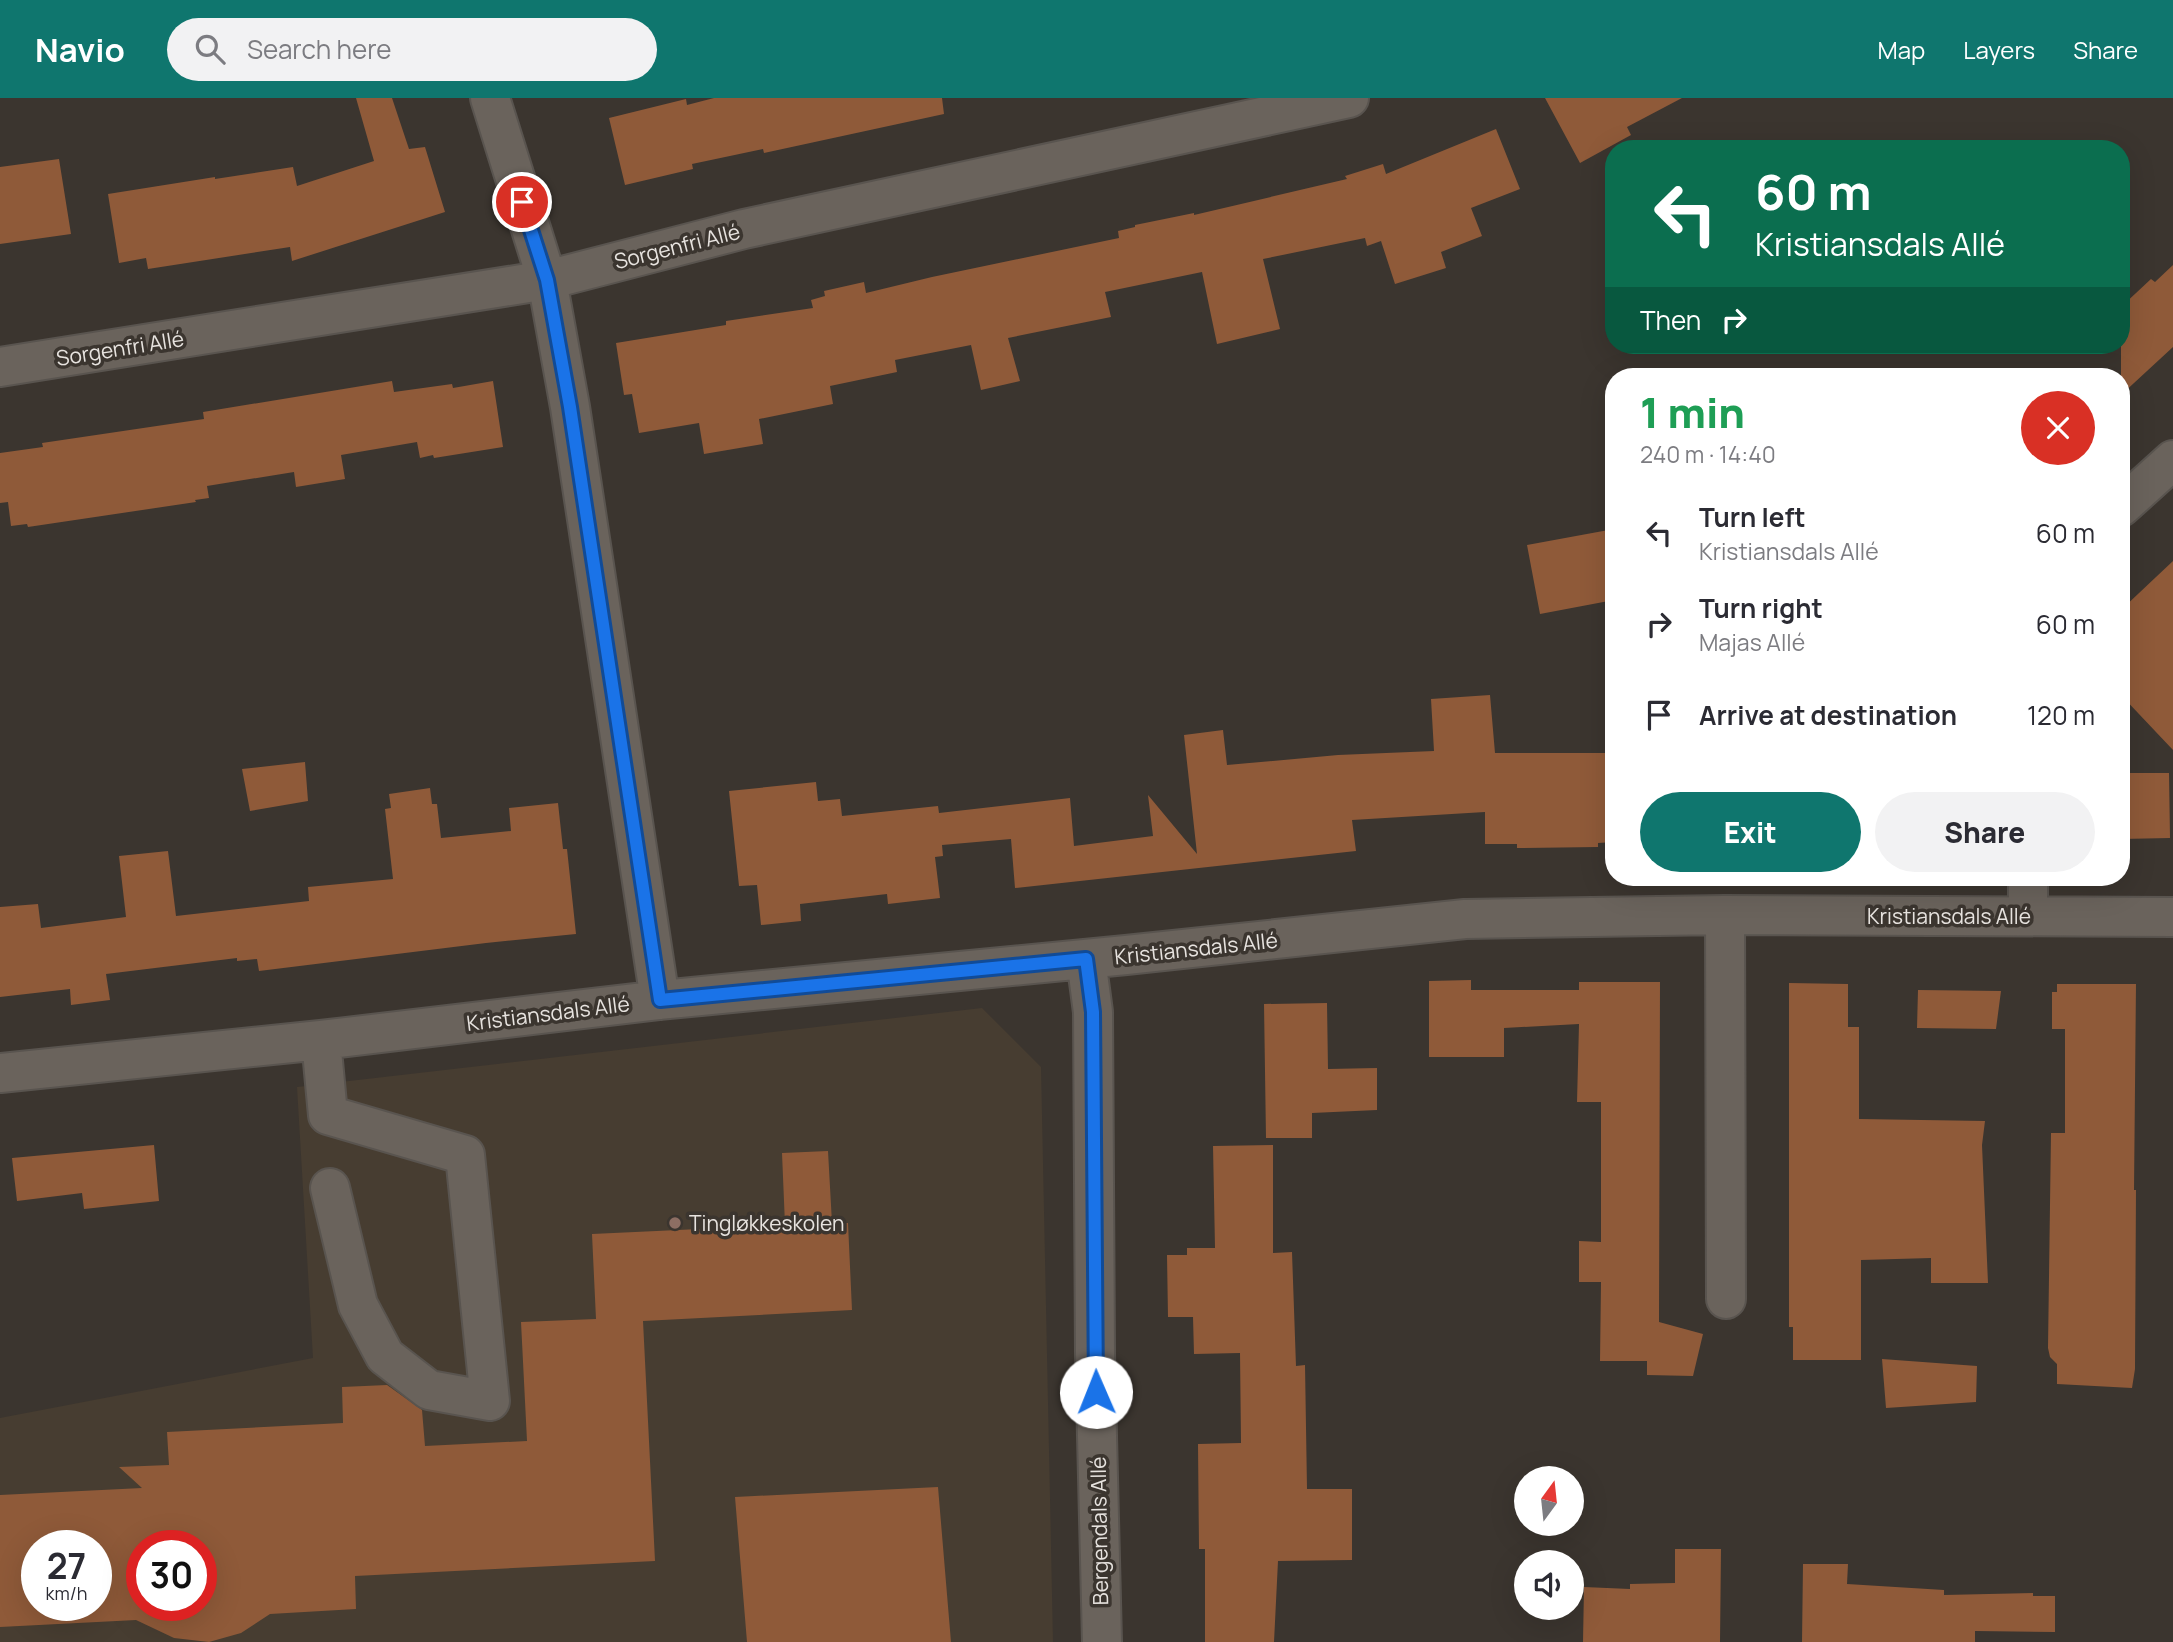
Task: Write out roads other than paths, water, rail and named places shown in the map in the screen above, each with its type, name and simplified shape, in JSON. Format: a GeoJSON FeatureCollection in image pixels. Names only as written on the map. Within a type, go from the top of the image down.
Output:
{"type":"FeatureCollection","features":[{"type":"Feature","properties":{"kind":"street"},"geometry":{"type":"LineString","coordinates":[[490,98],[547,280],[570,407],[660,1000]]}},
{"type":"Feature","properties":{"kind":"street","name":"Sorgenfri Allé"},"geometry":{"type":"LineString","coordinates":[[0,367],[547,280],[744,229],[1349,98]]}},
{"type":"Feature","properties":{"kind":"street"},"geometry":{"type":"LineString","coordinates":[[2130,499],[2173,460]]}},
{"type":"Feature","properties":{"kind":"street"},"geometry":{"type":"LineString","coordinates":[[2028,886],[2028,916]]}},
{"type":"Feature","properties":{"kind":"street"},"geometry":{"type":"LineString","coordinates":[[1725,915],[1726,1299]]}},
{"type":"Feature","properties":{"kind":"street","name":"Kristiansdals Allé"},"geometry":{"type":"LineString","coordinates":[[0,1073],[321,1040],[660,1000],[1465,919],[1725,915],[2173,917]]}},
{"type":"Feature","properties":{"kind":"street","name":"Bergendals Allé"},"geometry":{"type":"LineString","coordinates":[[1086,959],[1093,1012],[1095,1353],[1102,1642]]}},
{"type":"Feature","properties":{"kind":"street"},"geometry":{"type":"LineString","coordinates":[[321,1040],[328,1115],[465,1155],[490,1401],[429,1390],[385,1356],[358,1304],[330,1188]]}},
{"type":"Feature","properties":{"kind":"place","name":"Tingløkkeskolen"},"geometry":{"type":"Point","coordinates":[675,1223]}}]}
